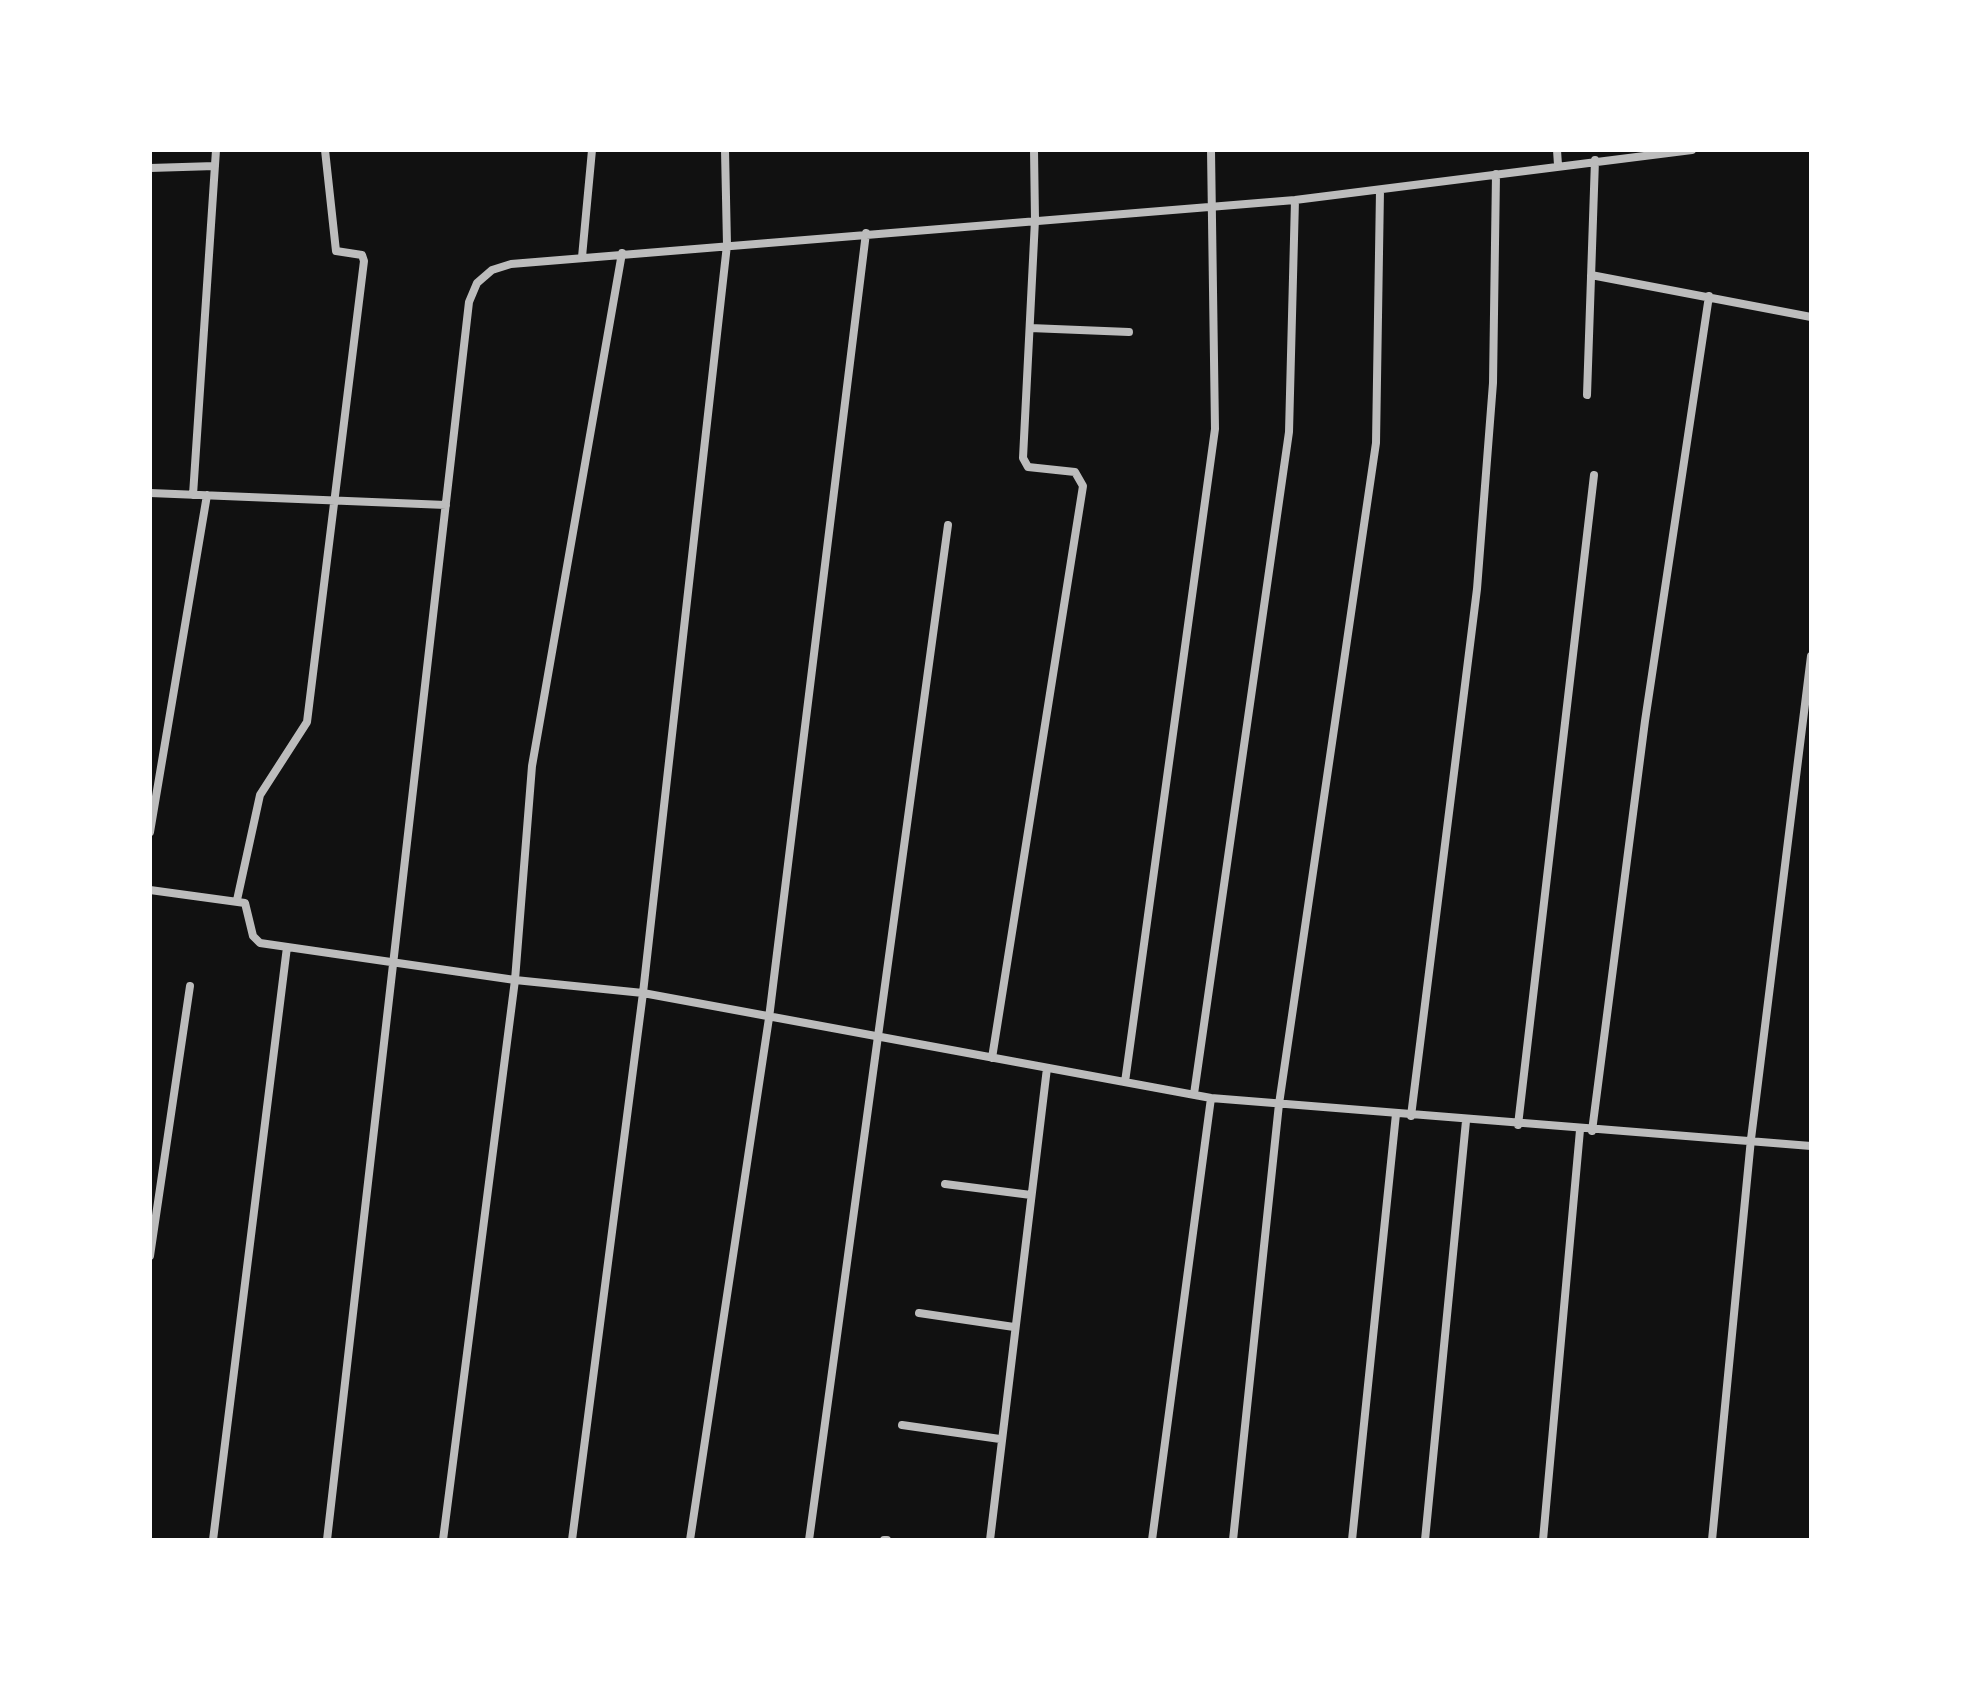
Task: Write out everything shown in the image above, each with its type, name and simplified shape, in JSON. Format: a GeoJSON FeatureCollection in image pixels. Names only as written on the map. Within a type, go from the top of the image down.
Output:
{"type":"FeatureCollection","features":[{"type":"Feature","properties":{"kind":"street"},"geometry":{"type":"LineString","coordinates":[[193,495],[216,150]]}},
{"type":"Feature","properties":{"kind":"street"},"geometry":{"type":"LineString","coordinates":[[237,900],[260,795],[307,722],[364,261],[362,255],[336,251],[325,150]]}},
{"type":"Feature","properties":{"kind":"street"},"geometry":{"type":"LineString","coordinates":[[582,257],[592,150]]}},
{"type":"Feature","properties":{"kind":"street"},"geometry":{"type":"LineString","coordinates":[[572,1540],[643,993],[727,245],[725,150]]}},
{"type":"Feature","properties":{"kind":"street"},"geometry":{"type":"LineString","coordinates":[[992,1058],[1083,486],[1075,472],[1033,468],[1024,464],[1035,220],[1034,150]]}},
{"type":"Feature","properties":{"kind":"street"},"geometry":{"type":"LineString","coordinates":[[1125,1082],[1215,429],[1211,150]]}},
{"type":"Feature","properties":{"kind":"street"},"geometry":{"type":"LineString","coordinates":[[1557,150],[1558,165]]}},
{"type":"Feature","properties":{"kind":"street"},"geometry":{"type":"LineString","coordinates":[[327,1540],[469,302],[477,283],[492,270],[511,264],[1295,200],[1692,150]]}},
{"type":"Feature","properties":{"kind":"street"},"geometry":{"type":"LineString","coordinates":[[1587,395],[1595,160]]}},
{"type":"Feature","properties":{"kind":"street"},"geometry":{"type":"LineString","coordinates":[[150,168],[215,166]]}},
{"type":"Feature","properties":{"kind":"street"},"geometry":{"type":"LineString","coordinates":[[1411,1116],[1477,589],[1493,383],[1496,174]]}},
{"type":"Feature","properties":{"kind":"street"},"geometry":{"type":"LineString","coordinates":[[1233,1540],[1279,1104],[1376,443],[1380,190]]}},
{"type":"Feature","properties":{"kind":"street"},"geometry":{"type":"LineString","coordinates":[[1194,1094],[1289,432],[1295,200]]}},
{"type":"Feature","properties":{"kind":"street"},"geometry":{"type":"LineString","coordinates":[[690,1540],[769,1018],[866,233]]}},
{"type":"Feature","properties":{"kind":"street"},"geometry":{"type":"LineString","coordinates":[[443,1540],[515,980],[532,766],[622,253]]}},
{"type":"Feature","properties":{"kind":"street"},"geometry":{"type":"LineString","coordinates":[[1591,275],[1811,317]]}},
{"type":"Feature","properties":{"kind":"street"},"geometry":{"type":"LineString","coordinates":[[1592,1131],[1645,721],[1709,296]]}},
{"type":"Feature","properties":{"kind":"street"},"geometry":{"type":"LineString","coordinates":[[1030,328],[1129,332]]}},
{"type":"Feature","properties":{"kind":"street"},"geometry":{"type":"LineString","coordinates":[[1518,1125],[1594,475]]}},
{"type":"Feature","properties":{"kind":"street"},"geometry":{"type":"LineString","coordinates":[[150,493],[446,505]]}},
{"type":"Feature","properties":{"kind":"street"},"geometry":{"type":"LineString","coordinates":[[150,832],[207,495]]}},
{"type":"Feature","properties":{"kind":"street"},"geometry":{"type":"LineString","coordinates":[[809,1540],[948,525]]}},
{"type":"Feature","properties":{"kind":"street"},"geometry":{"type":"LineString","coordinates":[[1712,1540],[1751,1139],[1811,656]]}},
{"type":"Feature","properties":{"kind":"street"},"geometry":{"type":"LineString","coordinates":[[150,890],[237,900],[248,909],[255,940],[287,947],[515,980],[643,993],[1211,1098],[1466,1121],[1751,1139],[1811,1146]]}},
{"type":"Feature","properties":{"kind":"street"},"geometry":{"type":"LineString","coordinates":[[213,1540],[287,947]]}},
{"type":"Feature","properties":{"kind":"street"},"geometry":{"type":"LineString","coordinates":[[150,1256],[190,986]]}},
{"type":"Feature","properties":{"kind":"street"},"geometry":{"type":"LineString","coordinates":[[990,1540],[1047,1068]]}},
{"type":"Feature","properties":{"kind":"street"},"geometry":{"type":"LineString","coordinates":[[1152,1540],[1211,1098]]}},
{"type":"Feature","properties":{"kind":"street"},"geometry":{"type":"LineString","coordinates":[[1352,1540],[1396,1114]]}},
{"type":"Feature","properties":{"kind":"street"},"geometry":{"type":"LineString","coordinates":[[1425,1540],[1466,1121]]}},
{"type":"Feature","properties":{"kind":"street"},"geometry":{"type":"LineString","coordinates":[[1543,1540],[1580,1130]]}},
{"type":"Feature","properties":{"kind":"street"},"geometry":{"type":"LineString","coordinates":[[945,1184],[1031,1195]]}},
{"type":"Feature","properties":{"kind":"street"},"geometry":{"type":"LineString","coordinates":[[919,1313],[1014,1327]]}},
{"type":"Feature","properties":{"kind":"street"},"geometry":{"type":"LineString","coordinates":[[902,1425],[1000,1439]]}}]}
